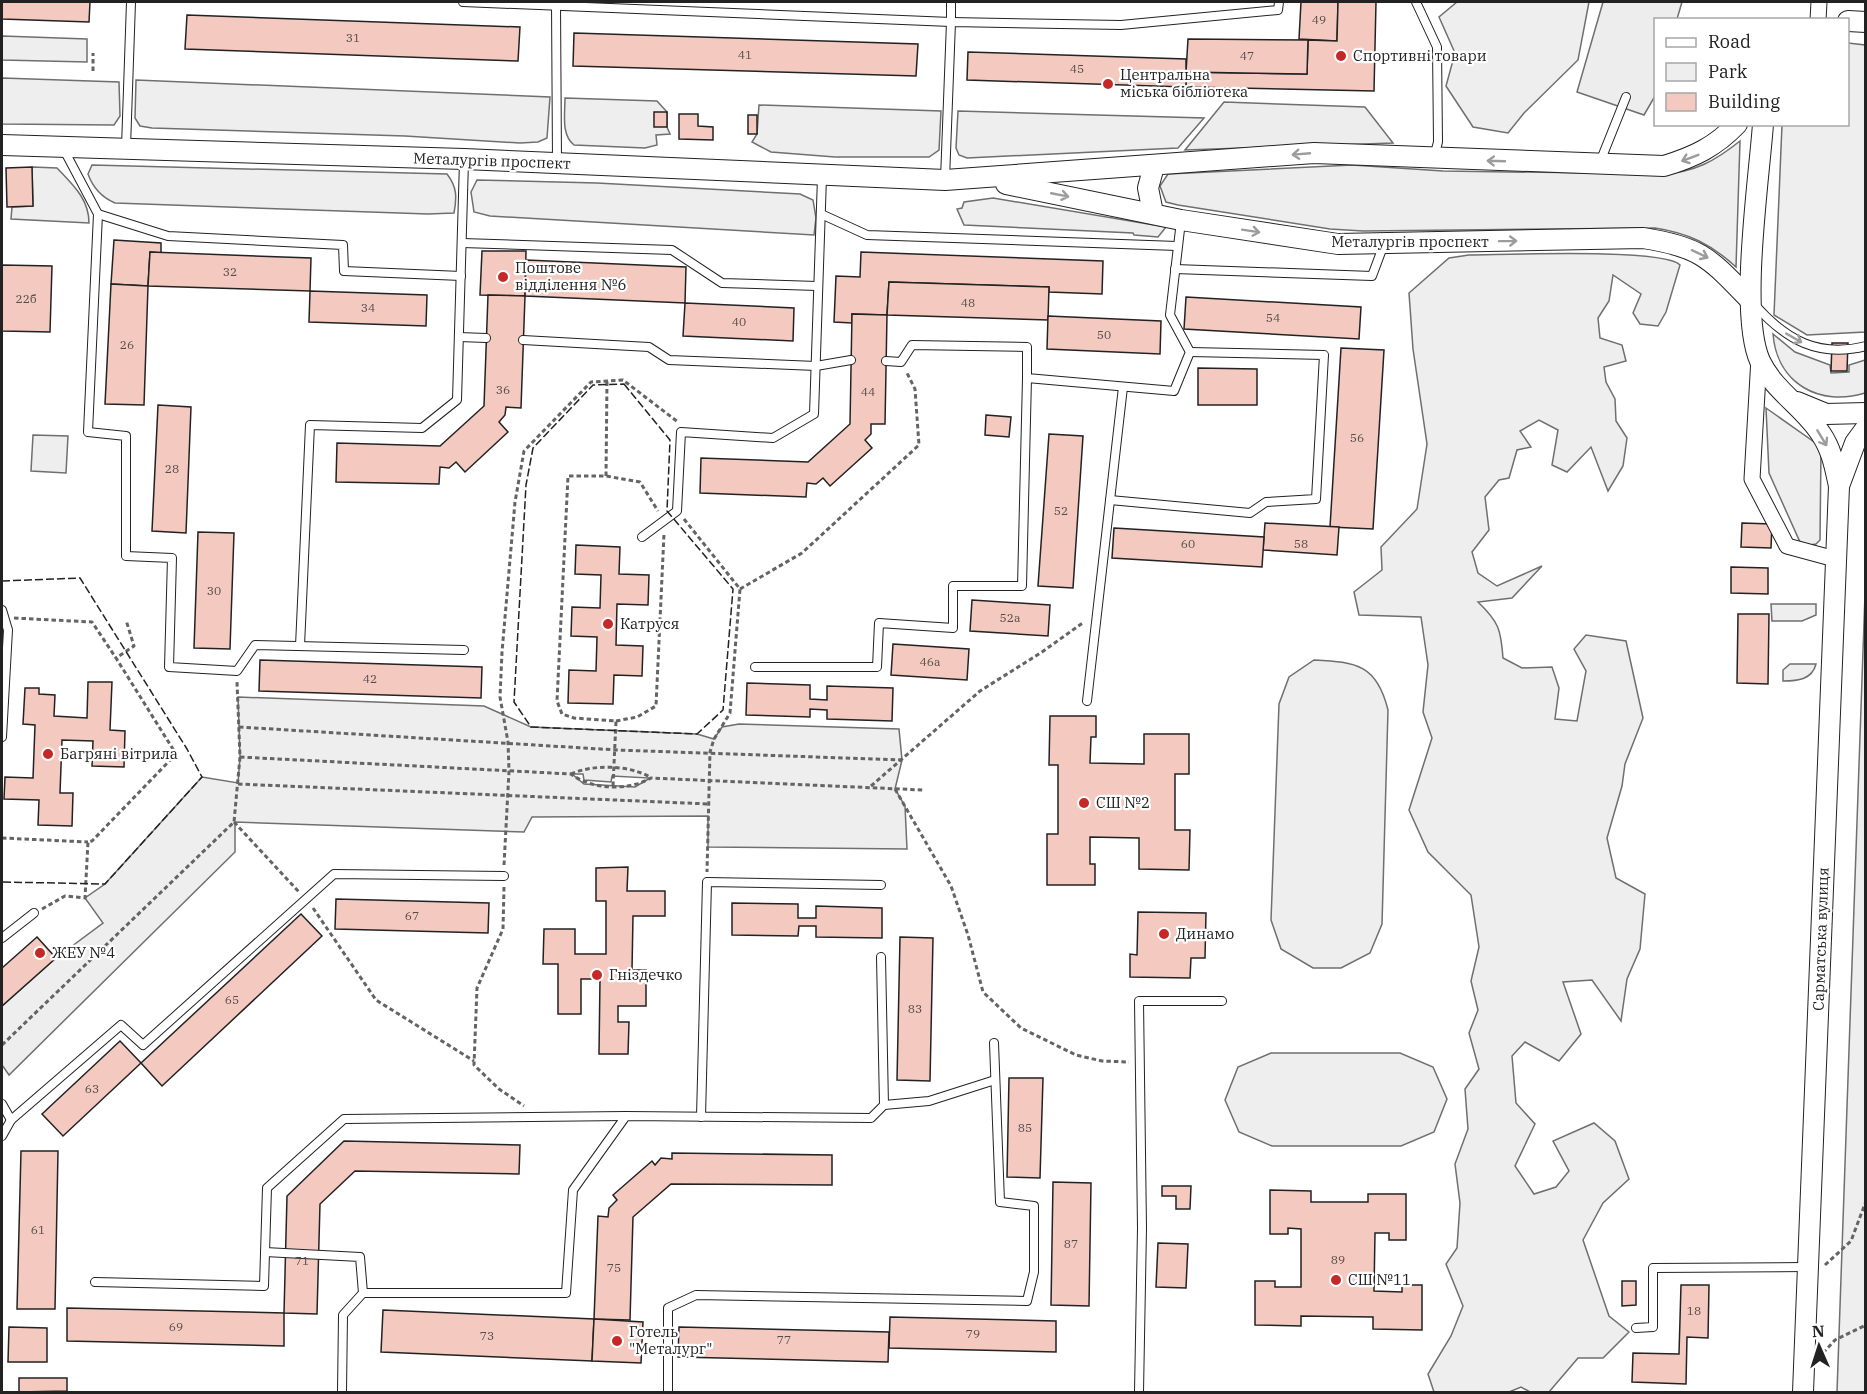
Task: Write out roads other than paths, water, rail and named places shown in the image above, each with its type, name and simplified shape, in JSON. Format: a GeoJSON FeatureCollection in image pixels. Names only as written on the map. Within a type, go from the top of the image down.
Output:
{"type":"FeatureCollection","features":[{"type":"Feature","properties":{"kind":"street"},"geometry":{"type":"LineString","coordinates":[[1818,18],[1819,2]]}},
{"type":"Feature","properties":{"kind":"street"},"geometry":{"type":"LineString","coordinates":[[1849,21],[1866,22]]}},
{"type":"Feature","properties":{"kind":"street","name":"Металургів проспект"},"geometry":{"type":"LineString","coordinates":[[2,145],[464,159],[822,177],[945,180],[1314,153],[1664,166],[1702,153],[1719,142],[1735,126]]}},
{"type":"Feature","properties":{"kind":"street"},"geometry":{"type":"LineString","coordinates":[[1762,126],[1750,300],[1759,358],[1752,479],[1787,546],[1834,559]]}},
{"type":"Feature","properties":{"kind":"street"},"geometry":{"type":"LineString","coordinates":[[1153,213],[1148,188],[1154,166]]}},
{"type":"Feature","properties":{"kind":"street","name":"Металургів проспект"},"geometry":{"type":"LineString","coordinates":[[982,179],[1181,220],[1338,244],[1643,238],[1676,243],[1709,258],[1750,300]]}},
{"type":"Feature","properties":{"kind":"street"},"geometry":{"type":"LineString","coordinates":[[1759,358],[1771,381],[1826,442],[1839,486]]}},
{"type":"Feature","properties":{"kind":"street"},"geometry":{"type":"LineString","coordinates":[[1789,399],[1826,414],[1866,414]]}},
{"type":"Feature","properties":{"kind":"street"},"geometry":{"type":"LineString","coordinates":[[1839,486],[1855,443],[1866,428]]}},
{"type":"Feature","properties":{"kind":"street","name":"Сарматська вулиця"},"geometry":{"type":"LineString","coordinates":[[1803,1383],[1834,559],[1839,486]]}},
{"type":"Feature","properties":{"kind":"lane"},"geometry":{"type":"LineString","coordinates":[[126,147],[131,2]]}},
{"type":"Feature","properties":{"kind":"lane"},"geometry":{"type":"LineString","coordinates":[[464,2],[951,22],[1122,25],[1278,9],[1279,2]]}},
{"type":"Feature","properties":{"kind":"lane"},"geometry":{"type":"LineString","coordinates":[[706,12],[707,2]]}},
{"type":"Feature","properties":{"kind":"lane"},"geometry":{"type":"LineString","coordinates":[[945,180],[951,2]]}},
{"type":"Feature","properties":{"kind":"lane"},"geometry":{"type":"LineString","coordinates":[[1416,2],[1437,47],[1437,142],[1434,159]]}},
{"type":"Feature","properties":{"kind":"lane"},"geometry":{"type":"LineString","coordinates":[[556,4],[557,164]]}},
{"type":"Feature","properties":{"kind":"lane"},"geometry":{"type":"LineString","coordinates":[[1599,164],[1626,97]]}},
{"type":"Feature","properties":{"kind":"lane"},"geometry":{"type":"LineString","coordinates":[[62,147],[98,214],[88,432],[126,436],[126,556],[172,558],[169,667],[237,671],[255,645],[464,650]]}},
{"type":"Feature","properties":{"kind":"lane"},"geometry":{"type":"LineString","coordinates":[[300,646],[310,425],[422,428],[457,400],[464,159]]}},
{"type":"Feature","properties":{"kind":"lane"},"geometry":{"type":"LineString","coordinates":[[642,537],[677,511],[681,432],[773,438],[814,414],[822,177]]}},
{"type":"Feature","properties":{"kind":"lane"},"geometry":{"type":"LineString","coordinates":[[98,214],[168,236],[343,245],[344,271],[461,276]]}},
{"type":"Feature","properties":{"kind":"lane"},"geometry":{"type":"LineString","coordinates":[[821,214],[867,235],[1177,246]]}},
{"type":"Feature","properties":{"kind":"lane"},"geometry":{"type":"LineString","coordinates":[[1181,220],[1170,315],[1190,352]]}},
{"type":"Feature","properties":{"kind":"lane"},"geometry":{"type":"LineString","coordinates":[[462,243],[672,250],[722,283],[817,286]]}},
{"type":"Feature","properties":{"kind":"lane"},"geometry":{"type":"LineString","coordinates":[[1175,269],[1372,276],[1384,244]]}},
{"type":"Feature","properties":{"kind":"lane"},"geometry":{"type":"LineString","coordinates":[[1750,300],[1771,322],[1795,340],[1817,348],[1866,346]]}},
{"type":"Feature","properties":{"kind":"lane"},"geometry":{"type":"LineString","coordinates":[[459,337],[486,338]]}},
{"type":"Feature","properties":{"kind":"lane"},"geometry":{"type":"LineString","coordinates":[[523,339],[649,347],[669,360],[816,366],[851,360]]}},
{"type":"Feature","properties":{"kind":"lane"},"geometry":{"type":"LineString","coordinates":[[755,667],[877,667],[879,623],[953,628],[952,586],[1022,585],[1027,347],[912,345],[902,362],[886,361]]}},
{"type":"Feature","properties":{"kind":"lane"},"geometry":{"type":"LineString","coordinates":[[1027,378],[1174,392],[1190,352]]}},
{"type":"Feature","properties":{"kind":"lane"},"geometry":{"type":"LineString","coordinates":[[1110,500],[1250,513],[1266,502],[1316,499],[1323,355],[1190,352]]}},
{"type":"Feature","properties":{"kind":"lane"},"geometry":{"type":"LineString","coordinates":[[1087,701],[1123,387]]}},
{"type":"Feature","properties":{"kind":"lane"},"geometry":{"type":"LineString","coordinates":[[2,737],[8,630],[3,614]]}},
{"type":"Feature","properties":{"kind":"lane"},"geometry":{"type":"LineString","coordinates":[[2,1136],[11,1120],[121,1025],[143,1045],[334,874],[504,876]]}},
{"type":"Feature","properties":{"kind":"lane"},"geometry":{"type":"LineString","coordinates":[[701,1117],[707,882],[881,885]]}},
{"type":"Feature","properties":{"kind":"lane"},"geometry":{"type":"LineString","coordinates":[[2,938],[34,913]]}},
{"type":"Feature","properties":{"kind":"lane"},"geometry":{"type":"LineString","coordinates":[[881,957],[884,1105]]}},
{"type":"Feature","properties":{"kind":"lane"},"geometry":{"type":"LineString","coordinates":[[1139,1392],[1142,1228],[1139,1001],[1222,1001]]}},
{"type":"Feature","properties":{"kind":"lane"},"geometry":{"type":"LineString","coordinates":[[668,1392],[668,1308],[696,1295],[1028,1301],[1034,1272],[1034,1206],[1000,1202],[994,1043]]}},
{"type":"Feature","properties":{"kind":"lane"},"geometry":{"type":"LineString","coordinates":[[95,1282],[264,1286],[267,1188],[344,1119],[626,1116],[871,1118],[884,1105],[929,1101],[995,1080]]}},
{"type":"Feature","properties":{"kind":"lane"},"geometry":{"type":"LineString","coordinates":[[2,1104],[11,1120]]}},
{"type":"Feature","properties":{"kind":"lane"},"geometry":{"type":"LineString","coordinates":[[363,1293],[566,1293],[573,1190],[626,1116]]}},
{"type":"Feature","properties":{"kind":"lane"},"geometry":{"type":"LineString","coordinates":[[265,1252],[360,1257],[363,1293],[343,1315],[342,1392]]}},
{"type":"Feature","properties":{"kind":"lane"},"geometry":{"type":"LineString","coordinates":[[1636,1328],[1653,1327],[1653,1268],[1808,1274]]}},
{"type":"Feature","properties":{"kind":"place","name":"Спортивні товари"},"geometry":{"type":"Point","coordinates":[1341,56]}},
{"type":"Feature","properties":{"kind":"place","name":"Центральна міська бібліотека"},"geometry":{"type":"Point","coordinates":[1108,84]}},
{"type":"Feature","properties":{"kind":"place","name":"Поштове відділення №6"},"geometry":{"type":"Point","coordinates":[503,277]}},
{"type":"Feature","properties":{"kind":"place","name":"Катруся"},"geometry":{"type":"Point","coordinates":[608,624]}},
{"type":"Feature","properties":{"kind":"place","name":"Багряні вітрила"},"geometry":{"type":"Point","coordinates":[48,754]}},
{"type":"Feature","properties":{"kind":"place","name":"СШ №2"},"geometry":{"type":"Point","coordinates":[1084,803]}},
{"type":"Feature","properties":{"kind":"place","name":"Динамо"},"geometry":{"type":"Point","coordinates":[1164,934]}},
{"type":"Feature","properties":{"kind":"place","name":"ЖЕУ №4"},"geometry":{"type":"Point","coordinates":[40,953]}},
{"type":"Feature","properties":{"kind":"place","name":"Гніздечко"},"geometry":{"type":"Point","coordinates":[597,975]}},
{"type":"Feature","properties":{"kind":"place","name":"СШ №11"},"geometry":{"type":"Point","coordinates":[1336,1280]}},
{"type":"Feature","properties":{"kind":"place","name":"Готель \"Металург\""},"geometry":{"type":"Point","coordinates":[617,1341]}}]}
